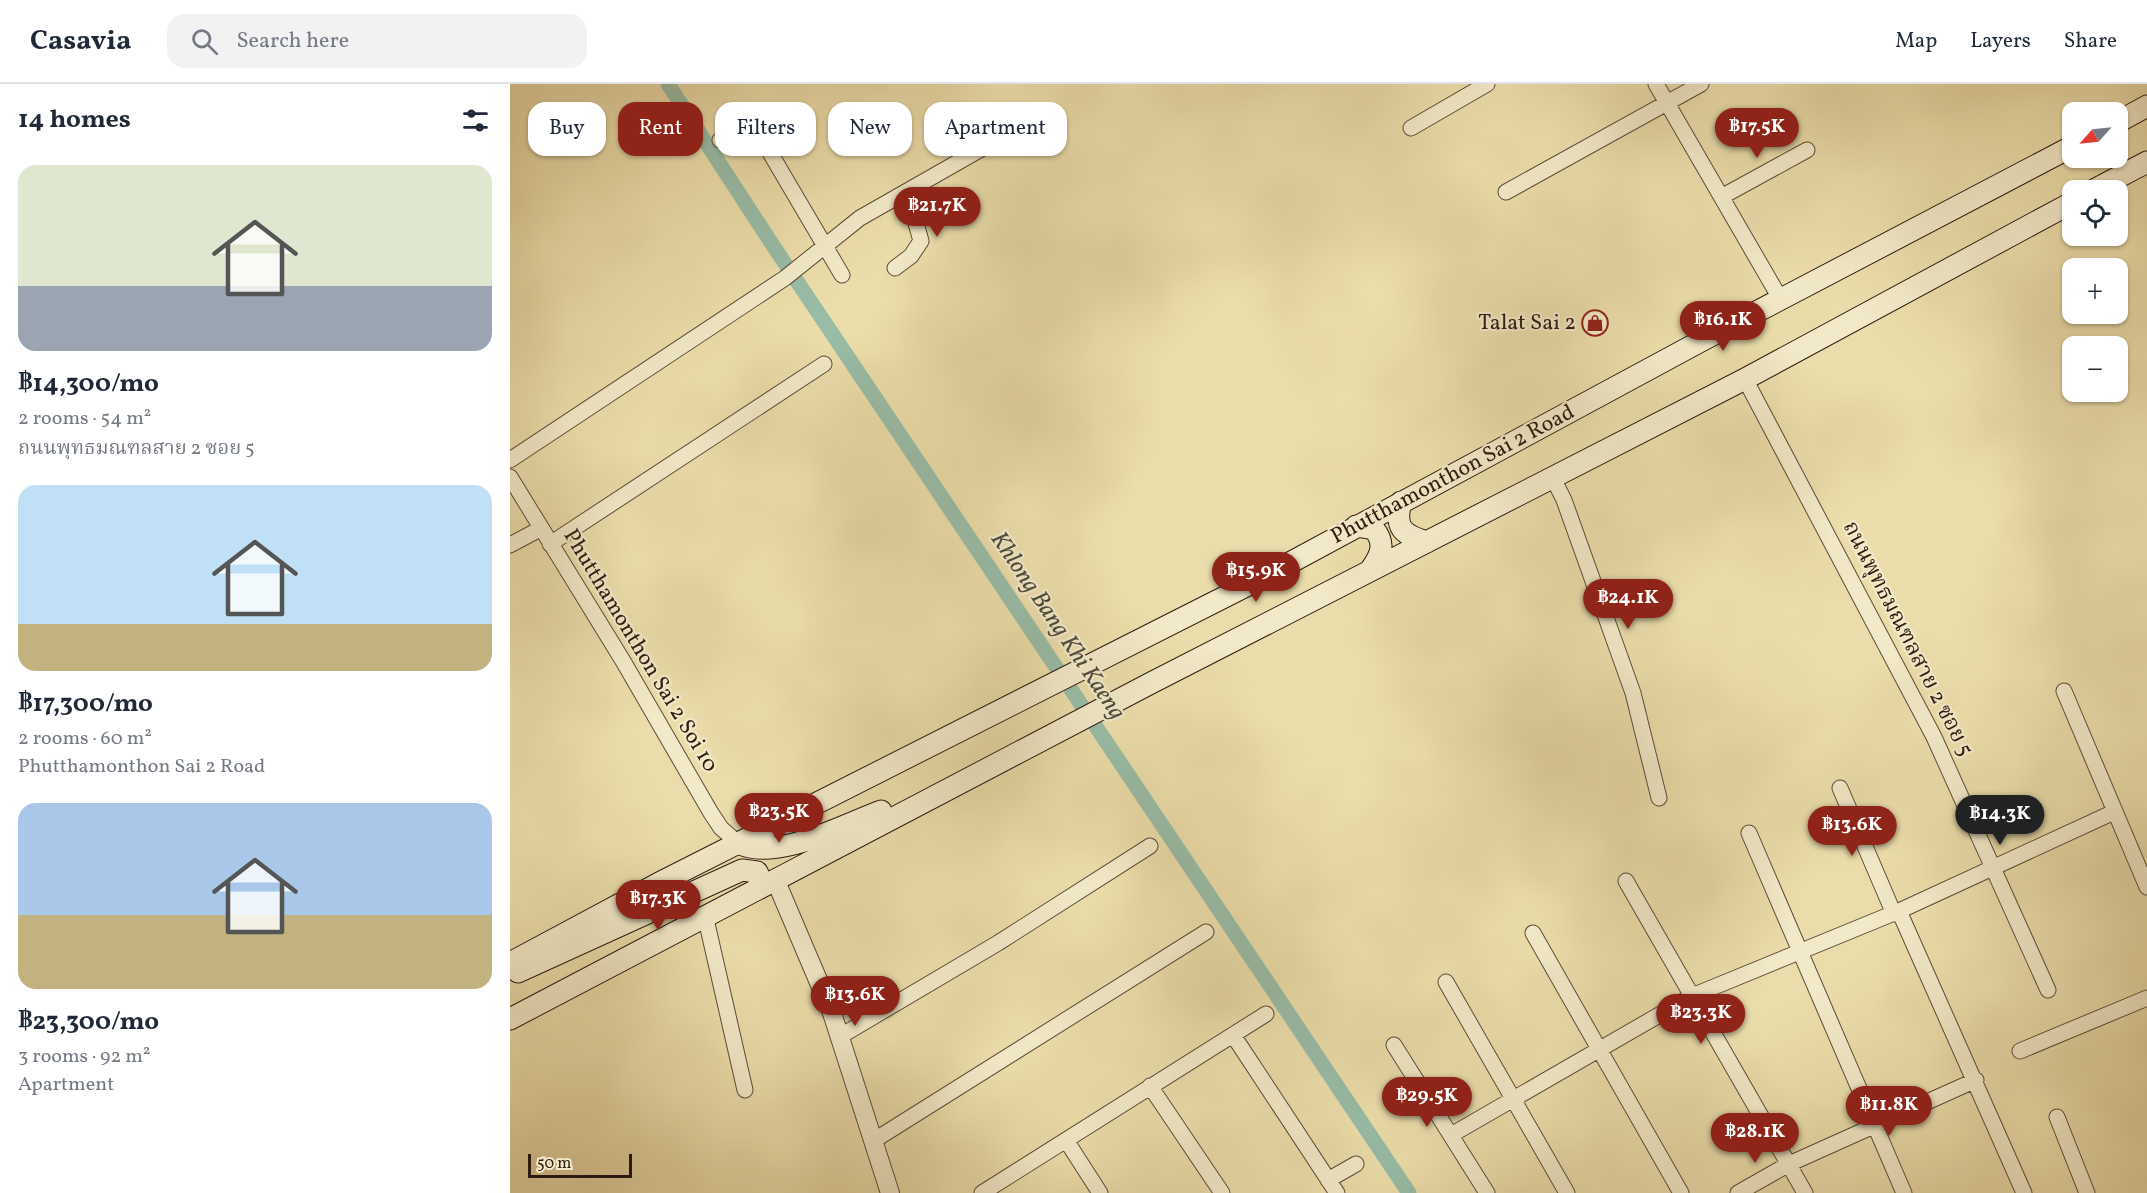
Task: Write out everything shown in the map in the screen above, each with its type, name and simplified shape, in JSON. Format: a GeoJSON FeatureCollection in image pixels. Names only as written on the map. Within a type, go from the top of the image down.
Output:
{"type":"FeatureCollection","features":[{"type":"Feature","properties":{"kind":"main road"},"geometry":{"type":"LineString","coordinates":[[2128,116],[2147,106]]}},
{"type":"Feature","properties":{"kind":"main road","name":"Phutthamonthon Sai 2 Road"},"geometry":{"type":"LineString","coordinates":[[510,963],[738,843],[1260,579],[2062,152]]}},
{"type":"Feature","properties":{"kind":"main road"},"geometry":{"type":"LineString","coordinates":[[2113,180],[2147,162]]}},
{"type":"Feature","properties":{"kind":"main road","name":"Phutthamonthon Sai 2 Road"},"geometry":{"type":"LineString","coordinates":[[510,1019],[1150,683],[1745,379],[2062,208]]}},
{"type":"Feature","properties":{"kind":"main road"},"geometry":{"type":"LineString","coordinates":[[1401,502],[1398,513],[1403,531],[1412,538],[1427,542]]}},
{"type":"Feature","properties":{"kind":"main road"},"geometry":{"type":"LineString","coordinates":[[1356,526],[1374,529],[1382,545],[1381,555],[1371,569]]}},
{"type":"Feature","properties":{"kind":"main road"},"geometry":{"type":"LineString","coordinates":[[738,843],[747,848],[781,848],[963,781]]}},
{"type":"Feature","properties":{"kind":"main road"},"geometry":{"type":"LineString","coordinates":[[510,976],[742,870],[757,872],[769,882]]}},
{"type":"Feature","properties":{"kind":"main road"},"geometry":{"type":"LineString","coordinates":[[561,954],[570,956],[577,963],[577,980],[571,988]]}},
{"type":"Feature","properties":{"kind":"street"},"geometry":{"type":"LineString","coordinates":[[1411,128],[1487,84]]}},
{"type":"Feature","properties":{"kind":"street"},"geometry":{"type":"LineString","coordinates":[[1656,84],[1723,196],[1781,300]]}},
{"type":"Feature","properties":{"kind":"street"},"geometry":{"type":"LineString","coordinates":[[1506,192],[1701,84]]}},
{"type":"Feature","properties":{"kind":"street"},"geometry":{"type":"LineString","coordinates":[[1723,196],[1807,150]]}},
{"type":"Feature","properties":{"kind":"street"},"geometry":{"type":"LineString","coordinates":[[772,156],[842,274]]}},
{"type":"Feature","properties":{"kind":"street"},"geometry":{"type":"LineString","coordinates":[[510,460],[801,267],[860,218],[969,156]]}},
{"type":"Feature","properties":{"kind":"street"},"geometry":{"type":"LineString","coordinates":[[895,268],[911,256],[921,242],[914,216],[901,196]]}},
{"type":"Feature","properties":{"kind":"street"},"geometry":{"type":"LineString","coordinates":[[550,544],[824,364]]}},
{"type":"Feature","properties":{"kind":"street","name":"ถนนพุทธมณฑลสาย 2 ซอย 5"},"geometry":{"type":"LineString","coordinates":[[1745,379],[1934,737],[2048,990]]}},
{"type":"Feature","properties":{"kind":"street","name":"Phutthamonthon Sai 2 Soi 10"},"geometry":{"type":"LineString","coordinates":[[510,477],[623,661],[711,813],[721,828],[738,843]]}},
{"type":"Feature","properties":{"kind":"street"},"geometry":{"type":"LineString","coordinates":[[1552,478],[1564,500],[1633,693],[1659,798]]}},
{"type":"Feature","properties":{"kind":"street"},"geometry":{"type":"LineString","coordinates":[[510,545],[540,529]]}},
{"type":"Feature","properties":{"kind":"street"},"geometry":{"type":"LineString","coordinates":[[2064,691],[2147,887]]}},
{"type":"Feature","properties":{"kind":"street"},"geometry":{"type":"LineString","coordinates":[[1840,788],[1976,1080],[2025,1193]]}},
{"type":"Feature","properties":{"kind":"street"},"geometry":{"type":"LineString","coordinates":[[1450,1135],[1692,996],[1897,912],[2114,812]]}},
{"type":"Feature","properties":{"kind":"street"},"geometry":{"type":"LineString","coordinates":[[1749,833],[1904,1193]]}},
{"type":"Feature","properties":{"kind":"street"},"geometry":{"type":"LineString","coordinates":[[840,1037],[998,943],[1150,846]]}},
{"type":"Feature","properties":{"kind":"street"},"geometry":{"type":"LineString","coordinates":[[1626,881],[1805,1193]]}},
{"type":"Feature","properties":{"kind":"street"},"geometry":{"type":"LineString","coordinates":[[769,882],[840,1037],[890,1193]]}},
{"type":"Feature","properties":{"kind":"street"},"geometry":{"type":"LineString","coordinates":[[705,915],[745,1090]]}},
{"type":"Feature","properties":{"kind":"street"},"geometry":{"type":"LineString","coordinates":[[873,1142],[1206,932]]}},
{"type":"Feature","properties":{"kind":"street"},"geometry":{"type":"LineString","coordinates":[[1533,933],[1681,1193]]}},
{"type":"Feature","properties":{"kind":"street"},"geometry":{"type":"LineString","coordinates":[[1446,982],[1567,1193]]}},
{"type":"Feature","properties":{"kind":"street"},"geometry":{"type":"LineString","coordinates":[[2020,1051],[2147,998]]}},
{"type":"Feature","properties":{"kind":"street"},"geometry":{"type":"LineString","coordinates":[[982,1193],[1266,1014]]}},
{"type":"Feature","properties":{"kind":"street"},"geometry":{"type":"LineString","coordinates":[[1233,1035],[1337,1193]]}},
{"type":"Feature","properties":{"kind":"street"},"geometry":{"type":"LineString","coordinates":[[1394,1045],[1487,1193]]}},
{"type":"Feature","properties":{"kind":"street"},"geometry":{"type":"LineString","coordinates":[[1738,1193],[1789,1164],[1976,1080]]}},
{"type":"Feature","properties":{"kind":"street"},"geometry":{"type":"LineString","coordinates":[[1150,1086],[1222,1193]]}},
{"type":"Feature","properties":{"kind":"street"},"geometry":{"type":"LineString","coordinates":[[2057,1117],[2087,1193]]}},
{"type":"Feature","properties":{"kind":"street"},"geometry":{"type":"LineString","coordinates":[[1066,1140],[1100,1193]]}},
{"type":"Feature","properties":{"kind":"street"},"geometry":{"type":"LineString","coordinates":[[1328,1180],[1356,1164]]}},
{"type":"Feature","properties":{"kind":"waterway","name":"Khlong Bang Khi Kaeng"},"geometry":{"type":"LineString","coordinates":[[668,84],[772,244],[1409,1193]]}},
{"type":"Feature","properties":{"kind":"place","name":"Talat Sai 2"},"geometry":{"type":"Point","coordinates":[1595,323]}}]}
